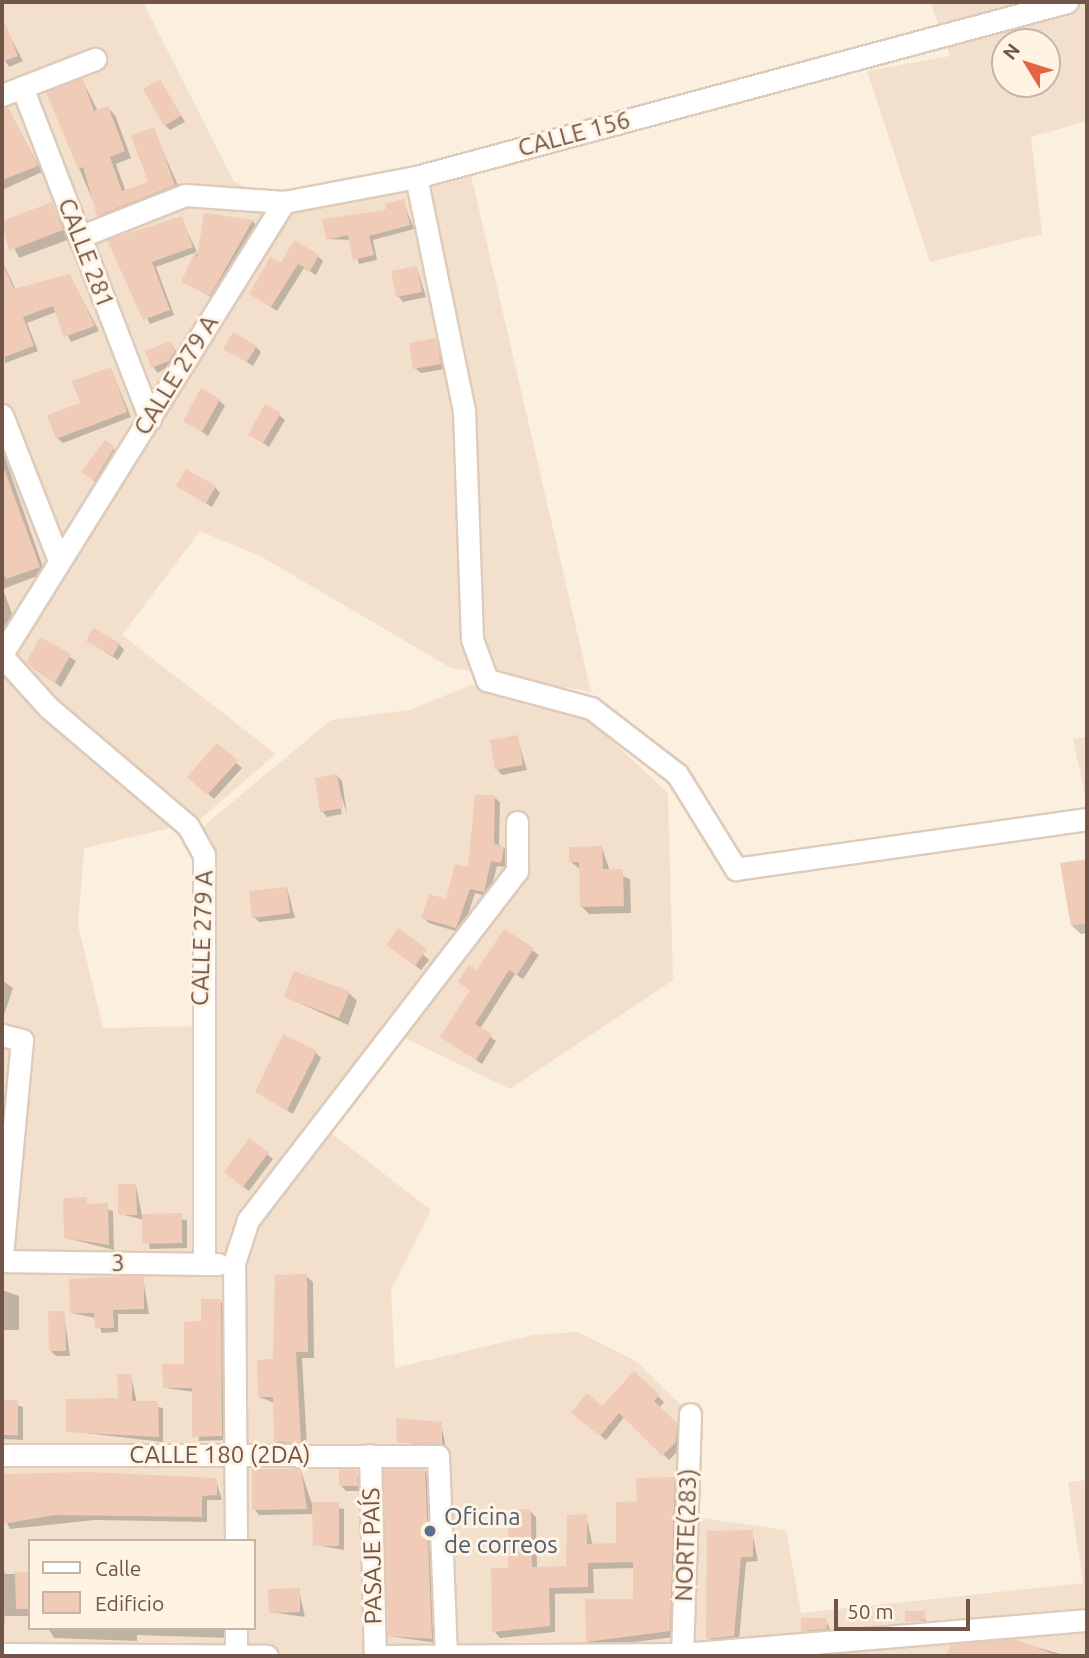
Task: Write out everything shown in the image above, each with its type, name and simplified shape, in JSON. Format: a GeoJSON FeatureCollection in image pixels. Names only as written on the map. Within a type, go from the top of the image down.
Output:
{"type":"FeatureCollection","features":[{"type":"Feature","properties":{"kind":"street","name":"CALLE 156"},"geometry":{"type":"LineString","coordinates":[[79,237],[186,195],[284,202],[416,177],[1067,2]]}},
{"type":"Feature","properties":{"kind":"street"},"geometry":{"type":"LineString","coordinates":[[12,91],[95,60]]}},
{"type":"Feature","properties":{"kind":"street","name":"CALLE 281"},"geometry":{"type":"LineString","coordinates":[[12,91],[79,237],[150,419]]}},
{"type":"Feature","properties":{"kind":"street"},"geometry":{"type":"LineString","coordinates":[[416,177],[464,410],[472,639],[487,680],[602,717],[677,774],[736,869],[1087,819]]}},
{"type":"Feature","properties":{"kind":"street","name":"CALLE 279 A"},"geometry":{"type":"LineString","coordinates":[[204,1264],[204,855],[188,826],[49,708],[2,655],[58,558],[150,419],[284,202]]}},
{"type":"Feature","properties":{"kind":"street"},"geometry":{"type":"LineString","coordinates":[[2,415],[58,558]]}},
{"type":"Feature","properties":{"kind":"street"},"geometry":{"type":"LineString","coordinates":[[236,1539],[234,1263],[247,1220],[517,871],[517,822]]}},
{"type":"Feature","properties":{"kind":"street"},"geometry":{"type":"LineString","coordinates":[[2,1035],[22,1040],[2,1258]]}},
{"type":"Feature","properties":{"kind":"street","name":"3"},"geometry":{"type":"LineString","coordinates":[[2,1258],[234,1263]]}},
{"type":"Feature","properties":{"kind":"street","name":"NORTE(283)"},"geometry":{"type":"LineString","coordinates":[[682,1655],[690,1413]]}},
{"type":"Feature","properties":{"kind":"street","name":"CALLE 180 (2DA)"},"geometry":{"type":"LineString","coordinates":[[2,1455],[438,1456],[446,1656]]}},
{"type":"Feature","properties":{"kind":"street","name":"PASAJE PAÍS"},"geometry":{"type":"LineString","coordinates":[[370,1455],[374,1656]]}},
{"type":"Feature","properties":{"kind":"street"},"geometry":{"type":"LineString","coordinates":[[383,1656],[682,1655],[931,1636],[1087,1620]]}},
{"type":"Feature","properties":{"kind":"street"},"geometry":{"type":"LineString","coordinates":[[236,1630],[236,1654]]}},
{"type":"Feature","properties":{"kind":"street"},"geometry":{"type":"LineString","coordinates":[[923,1656],[931,1636]]}},
{"type":"Feature","properties":{"kind":"street"},"geometry":{"type":"LineString","coordinates":[[2,1654],[267,1656]]}},
{"type":"Feature","properties":{"kind":"shaded area"},"geometry":{"type":"Polygon","coordinates":[[[2,2],[143,2],[234,182],[284,202],[471,175],[591,692],[451,668],[262,557],[200,531],[122,635],[276,754],[197,822],[84,848],[78,925],[103,1028],[199,1026],[200,829],[331,720],[410,710],[471,685],[588,718],[668,793],[673,980],[510,1089],[405,1038],[327,1130],[431,1210],[391,1290],[395,1368],[533,1335],[578,1332],[636,1361],[690,1414],[688,1516],[786,1530],[801,1613],[1083,1583],[1068,1482],[1087,1480],[1087,1656],[2,1656],[2,2]]]}},
{"type":"Feature","properties":{"kind":"shaded area"},"geometry":{"type":"Polygon","coordinates":[[[930,2],[1087,2],[1087,121],[1031,137],[1042,234],[930,262],[867,71],[950,56],[930,2]]]}},
{"type":"Feature","properties":{"kind":"shaded area"},"geometry":{"type":"Polygon","coordinates":[[[1087,737],[1087,805],[1073,739],[1087,737]]]}},
{"type":"Feature","properties":{"kind":"building"},"geometry":{"type":"Polygon","coordinates":[[[2,16],[18,56],[2,62],[2,16]]]}},
{"type":"Feature","properties":{"kind":"building"},"geometry":{"type":"Polygon","coordinates":[[[82,78],[94,111],[108,106],[125,151],[110,157],[122,191],[148,182],[131,136],[154,127],[175,185],[97,216],[83,167],[78,169],[46,92],[82,78]]]}},
{"type":"Feature","properties":{"kind":"building"},"geometry":{"type":"Polygon","coordinates":[[[160,79],[181,116],[164,126],[143,89],[160,79]]]}},
{"type":"Feature","properties":{"kind":"building"},"geometry":{"type":"Polygon","coordinates":[[[8,107],[38,166],[2,180],[2,108],[8,107]]]}},
{"type":"Feature","properties":{"kind":"building"},"geometry":{"type":"Polygon","coordinates":[[[404,199],[410,225],[369,236],[374,255],[353,260],[348,235],[326,240],[322,219],[386,210],[385,204],[404,199]]]}},
{"type":"Feature","properties":{"kind":"building"},"geometry":{"type":"Polygon","coordinates":[[[52,202],[63,230],[9,251],[2,221],[52,202]]]}},
{"type":"Feature","properties":{"kind":"building"},"geometry":{"type":"Polygon","coordinates":[[[204,213],[253,220],[210,296],[181,282],[195,252],[197,258],[204,213]]]}},
{"type":"Feature","properties":{"kind":"building"},"geometry":{"type":"Polygon","coordinates":[[[182,216],[193,247],[152,262],[170,310],[143,320],[107,240],[182,216]]]}},
{"type":"Feature","properties":{"kind":"building"},"geometry":{"type":"Polygon","coordinates":[[[294,240],[319,255],[310,271],[298,264],[271,307],[249,294],[270,257],[281,263],[294,240]]]}},
{"type":"Feature","properties":{"kind":"building"},"geometry":{"type":"Polygon","coordinates":[[[2,262],[14,289],[70,274],[95,326],[64,337],[53,306],[23,317],[34,346],[2,358],[2,262]]]}},
{"type":"Feature","properties":{"kind":"building"},"geometry":{"type":"Polygon","coordinates":[[[417,266],[422,292],[396,297],[391,271],[417,266]]]}},
{"type":"Feature","properties":{"kind":"building"},"geometry":{"type":"Polygon","coordinates":[[[233,332],[257,346],[247,362],[223,349],[233,332]]]}},
{"type":"Feature","properties":{"kind":"building"},"geometry":{"type":"Polygon","coordinates":[[[436,338],[441,364],[413,369],[409,343],[436,338]]]}},
{"type":"Feature","properties":{"kind":"building"},"geometry":{"type":"Polygon","coordinates":[[[171,341],[175,351],[169,361],[151,368],[145,351],[171,341]]]}},
{"type":"Feature","properties":{"kind":"building"},"geometry":{"type":"Polygon","coordinates":[[[111,367],[127,412],[56,439],[47,415],[80,403],[72,381],[111,367]]]}},
{"type":"Feature","properties":{"kind":"building"},"geometry":{"type":"Polygon","coordinates":[[[201,388],[220,399],[202,432],[183,421],[201,388]]]}},
{"type":"Feature","properties":{"kind":"building"},"geometry":{"type":"Polygon","coordinates":[[[265,404],[281,413],[263,443],[248,435],[265,404]]]}},
{"type":"Feature","properties":{"kind":"building"},"geometry":{"type":"Polygon","coordinates":[[[105,440],[115,447],[94,481],[81,472],[105,440]]]}},
{"type":"Feature","properties":{"kind":"building"},"geometry":{"type":"Polygon","coordinates":[[[2,463],[40,567],[6,579],[2,569],[2,463]]]}},
{"type":"Feature","properties":{"kind":"building"},"geometry":{"type":"Polygon","coordinates":[[[186,469],[216,486],[206,503],[176,486],[186,469]]]}},
{"type":"Feature","properties":{"kind":"building"},"geometry":{"type":"Polygon","coordinates":[[[93,628],[120,643],[113,656],[86,641],[93,628]]]}},
{"type":"Feature","properties":{"kind":"building"},"geometry":{"type":"Polygon","coordinates":[[[40,637],[71,654],[55,683],[26,663],[40,637]]]}},
{"type":"Feature","properties":{"kind":"building"},"geometry":{"type":"Polygon","coordinates":[[[518,735],[523,765],[495,770],[490,740],[518,735]]]}},
{"type":"Feature","properties":{"kind":"building"},"geometry":{"type":"Polygon","coordinates":[[[217,743],[238,761],[207,795],[187,777],[217,743]]]}},
{"type":"Feature","properties":{"kind":"building"},"geometry":{"type":"Polygon","coordinates":[[[337,774],[343,808],[320,812],[315,778],[337,774]]]}},
{"type":"Feature","properties":{"kind":"building"},"geometry":{"type":"Polygon","coordinates":[[[475,795],[495,795],[494,843],[504,848],[501,863],[491,861],[484,892],[470,889],[456,928],[421,918],[429,894],[446,899],[455,864],[468,867],[475,795]]]}},
{"type":"Feature","properties":{"kind":"building"},"geometry":{"type":"Polygon","coordinates":[[[602,846],[603,869],[623,869],[624,906],[580,907],[579,862],[569,862],[569,847],[602,846]]]}},
{"type":"Feature","properties":{"kind":"building"},"geometry":{"type":"Polygon","coordinates":[[[1087,859],[1087,923],[1071,926],[1060,863],[1087,859]]]}},
{"type":"Feature","properties":{"kind":"building"},"geometry":{"type":"Polygon","coordinates":[[[287,887],[290,913],[252,918],[249,891],[287,887]]]}},
{"type":"Feature","properties":{"kind":"building"},"geometry":{"type":"Polygon","coordinates":[[[398,928],[427,949],[415,966],[386,945],[398,928]]]}},
{"type":"Feature","properties":{"kind":"building"},"geometry":{"type":"Polygon","coordinates":[[[504,929],[534,948],[517,975],[509,970],[475,1024],[492,1034],[476,1060],[440,1037],[470,990],[458,982],[469,965],[477,970],[504,929]]]}},
{"type":"Feature","properties":{"kind":"building"},"geometry":{"type":"Polygon","coordinates":[[[294,971],[350,991],[339,1018],[284,997],[294,971]]]}},
{"type":"Feature","properties":{"kind":"building"},"geometry":{"type":"Polygon","coordinates":[[[283,1034],[317,1051],[287,1110],[255,1092],[283,1034]]]}},
{"type":"Feature","properties":{"kind":"building"},"geometry":{"type":"Polygon","coordinates":[[[249,1138],[269,1152],[243,1187],[224,1172],[249,1138]]]}},
{"type":"Feature","properties":{"kind":"building"},"geometry":{"type":"Polygon","coordinates":[[[118,1184],[136,1184],[137,1215],[118,1215],[118,1184]]]}},
{"type":"Feature","properties":{"kind":"building"},"geometry":{"type":"Polygon","coordinates":[[[87,1197],[87,1204],[108,1203],[109,1245],[64,1238],[63,1198],[87,1197]]]}},
{"type":"Feature","properties":{"kind":"building"},"geometry":{"type":"Polygon","coordinates":[[[182,1213],[182,1243],[142,1244],[142,1214],[182,1213]]]}},
{"type":"Feature","properties":{"kind":"building"},"geometry":{"type":"Polygon","coordinates":[[[307,1274],[308,1352],[296,1352],[301,1443],[274,1442],[273,1397],[258,1397],[257,1360],[273,1359],[275,1275],[307,1274]]]}},
{"type":"Feature","properties":{"kind":"building"},"geometry":{"type":"Polygon","coordinates":[[[144,1276],[144,1309],[113,1310],[114,1328],[95,1328],[94,1313],[70,1313],[69,1279],[144,1276]]]}},
{"type":"Feature","properties":{"kind":"building"},"geometry":{"type":"Polygon","coordinates":[[[201,1299],[221,1299],[222,1436],[192,1437],[192,1388],[163,1388],[162,1364],[184,1364],[184,1322],[201,1321],[201,1299]]]}},
{"type":"Feature","properties":{"kind":"building"},"geometry":{"type":"Polygon","coordinates":[[[48,1311],[65,1311],[66,1351],[49,1351],[48,1311]]]}},
{"type":"Feature","properties":{"kind":"building"},"geometry":{"type":"Polygon","coordinates":[[[634,1371],[660,1395],[654,1401],[677,1423],[676,1442],[662,1456],[619,1413],[600,1436],[571,1413],[587,1393],[602,1406],[634,1371]]]}},
{"type":"Feature","properties":{"kind":"building"},"geometry":{"type":"Polygon","coordinates":[[[117,1374],[132,1374],[132,1401],[158,1401],[159,1437],[66,1432],[66,1399],[118,1398],[117,1374]]]}},
{"type":"Feature","properties":{"kind":"building"},"geometry":{"type":"Polygon","coordinates":[[[2,1400],[18,1400],[18,1435],[2,1435],[2,1400]]]}},
{"type":"Feature","properties":{"kind":"building"},"geometry":{"type":"Polygon","coordinates":[[[396,1418],[442,1422],[442,1444],[397,1443],[396,1418]]]}},
{"type":"Feature","properties":{"kind":"building"},"geometry":{"type":"Polygon","coordinates":[[[252,1469],[301,1469],[307,1509],[252,1510],[252,1469]]]}},
{"type":"Feature","properties":{"kind":"building"},"geometry":{"type":"Polygon","coordinates":[[[339,1469],[357,1469],[358,1486],[339,1486],[339,1469]]]}},
{"type":"Feature","properties":{"kind":"building"},"geometry":{"type":"Polygon","coordinates":[[[383,1469],[425,1469],[432,1639],[388,1636],[383,1469]]]}},
{"type":"Feature","properties":{"kind":"building"},"geometry":{"type":"Polygon","coordinates":[[[88,1472],[217,1478],[217,1495],[202,1496],[202,1517],[55,1515],[3,1524],[4,1474],[88,1472]]]}},
{"type":"Feature","properties":{"kind":"building"},"geometry":{"type":"Polygon","coordinates":[[[675,1477],[670,1631],[586,1642],[585,1599],[633,1599],[633,1562],[588,1563],[588,1587],[549,1588],[550,1626],[492,1632],[491,1568],[508,1568],[508,1510],[531,1509],[532,1567],[566,1566],[567,1515],[587,1514],[587,1544],[616,1543],[616,1502],[637,1501],[636,1478],[675,1477]]]}},
{"type":"Feature","properties":{"kind":"building"},"geometry":{"type":"Polygon","coordinates":[[[312,1502],[339,1502],[339,1546],[313,1546],[312,1502]]]}},
{"type":"Feature","properties":{"kind":"building"},"geometry":{"type":"Polygon","coordinates":[[[753,1530],[753,1557],[741,1557],[734,1636],[706,1639],[707,1531],[753,1530]]]}},
{"type":"Feature","properties":{"kind":"building"},"geometry":{"type":"Polygon","coordinates":[[[15,1572],[28,1572],[28,1609],[16,1609],[15,1572]]]}},
{"type":"Feature","properties":{"kind":"building"},"geometry":{"type":"Polygon","coordinates":[[[300,1588],[300,1612],[269,1613],[268,1589],[300,1588]]]}},
{"type":"Feature","properties":{"kind":"building"},"geometry":{"type":"Polygon","coordinates":[[[905,1611],[925,1611],[925,1620],[905,1622],[905,1611]]]}},
{"type":"Feature","properties":{"kind":"building"},"geometry":{"type":"Polygon","coordinates":[[[801,1618],[827,1618],[827,1629],[801,1631],[801,1618]]]}},
{"type":"Feature","properties":{"kind":"building"},"geometry":{"type":"Polygon","coordinates":[[[1015,1639],[1058,1656],[946,1656],[951,1645],[1015,1639]]]}},
{"type":"Feature","properties":{"kind":"place","name":"Oficina de correos"},"geometry":{"type":"Point","coordinates":[430,1531]}}]}
